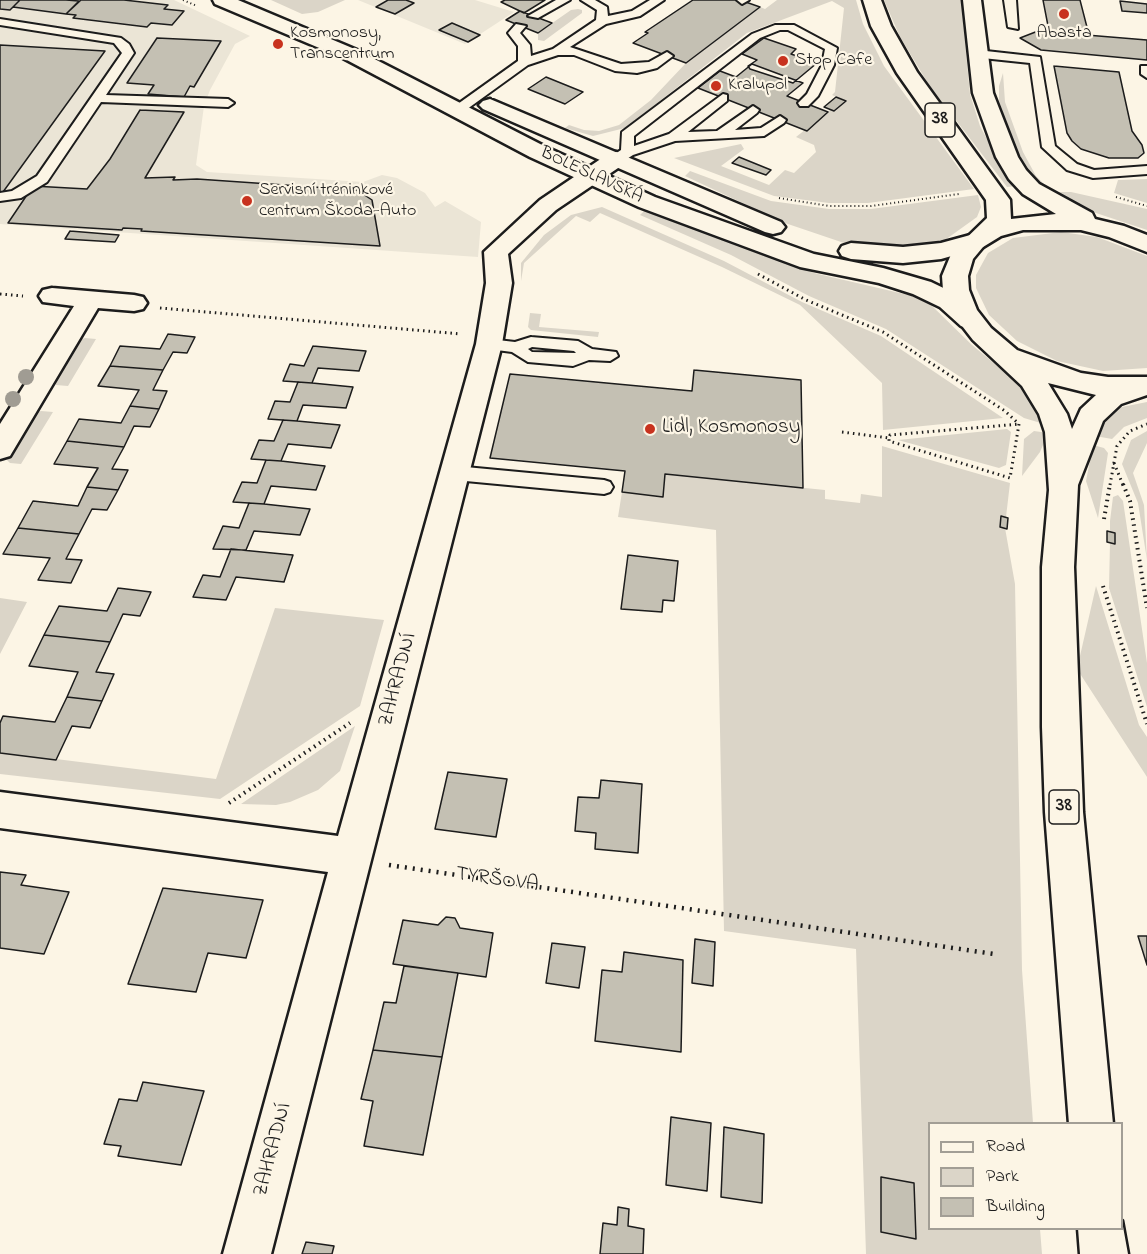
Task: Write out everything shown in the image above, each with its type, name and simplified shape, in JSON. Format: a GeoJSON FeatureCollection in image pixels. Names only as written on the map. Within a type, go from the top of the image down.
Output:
{"type":"FeatureCollection","features":[{"type":"Feature","properties":{"kind":"street","name":"BOLESLAVSKÁ"},"geometry":{"type":"LineString","coordinates":[[222,0],[467,103],[538,153],[647,202],[784,253],[922,288],[949,301],[970,320]]}},
{"type":"Feature","properties":{"kind":"street","name":"38"},"geometry":{"type":"LineString","coordinates":[[872,0],[892,49],[926,101],[998,201],[999,219],[961,257],[955,276],[958,298],[970,320],[997,347],[1029,365],[1067,380],[1108,387],[1147,386]]}},
{"type":"Feature","properties":{"kind":"street","name":"38"},"geometry":{"type":"LineString","coordinates":[[972,0],[983,93],[994,127],[1017,174],[1031,189],[1059,206],[1147,244]]}},
{"type":"Feature","properties":{"kind":"street"},"geometry":{"type":"LineString","coordinates":[[467,103],[622,155],[780,230],[842,249],[873,255],[903,255],[941,251],[979,238]]}},
{"type":"Feature","properties":{"kind":"street","name":"ZAHRADNÍ"},"geometry":{"type":"LineString","coordinates":[[247,1254],[351,856],[492,342],[499,283],[496,252],[548,205],[622,155]]}},
{"type":"Feature","properties":{"kind":"street","name":"38"},"geometry":{"type":"LineString","coordinates":[[979,238],[1012,225],[1045,221],[1081,223],[1116,231]]}},
{"type":"Feature","properties":{"kind":"street"},"geometry":{"type":"LineString","coordinates":[[52,296],[134,303]]}},
{"type":"Feature","properties":{"kind":"street"},"geometry":{"type":"LineString","coordinates":[[0,448],[91,299]]}},
{"type":"Feature","properties":{"kind":"street"},"geometry":{"type":"LineString","coordinates":[[997,347],[1032,379],[1053,414],[1059,432],[1064,490]]}},
{"type":"Feature","properties":{"kind":"street","name":"38"},"geometry":{"type":"LineString","coordinates":[[1091,1122],[1064,812],[1060,727],[1058,567],[1064,490],[1091,416],[1111,397],[1147,386]]}},
{"type":"Feature","properties":{"kind":"street"},"geometry":{"type":"LineString","coordinates":[[0,810],[351,856]]}},
{"type":"Feature","properties":{"kind":"street"},"geometry":{"type":"LineString","coordinates":[[1101,1230],[1104,1254]]}},
{"type":"Feature","properties":{"kind":"lane"},"geometry":{"type":"LineString","coordinates":[[534,16],[564,0]]}},
{"type":"Feature","properties":{"kind":"lane"},"geometry":{"type":"LineString","coordinates":[[587,0],[603,9],[602,21]]}},
{"type":"Feature","properties":{"kind":"lane"},"geometry":{"type":"LineString","coordinates":[[467,103],[524,62],[557,51],[602,21],[636,14],[658,0]]}},
{"type":"Feature","properties":{"kind":"lane"},"geometry":{"type":"LineString","coordinates":[[1010,0],[1014,27]]}},
{"type":"Feature","properties":{"kind":"lane"},"geometry":{"type":"LineString","coordinates":[[0,22],[117,40],[126,46],[128,53],[125,61],[42,179],[16,195],[0,197]]}},
{"type":"Feature","properties":{"kind":"lane"},"geometry":{"type":"LineString","coordinates":[[520,26],[514,33],[524,45],[526,52],[524,62]]}},
{"type":"Feature","properties":{"kind":"lane"},"geometry":{"type":"LineString","coordinates":[[622,155],[627,135],[756,36],[779,27],[790,27],[831,48],[828,65],[808,100],[792,92]]}},
{"type":"Feature","properties":{"kind":"lane"},"geometry":{"type":"LineString","coordinates":[[771,40],[790,27]]}},
{"type":"Feature","properties":{"kind":"lane"},"geometry":{"type":"LineString","coordinates":[[557,51],[575,51],[619,68],[637,69],[653,65],[667,56]]}},
{"type":"Feature","properties":{"kind":"lane"},"geometry":{"type":"LineString","coordinates":[[977,54],[1036,60],[1049,147],[1072,166],[1093,174],[1147,170]]}},
{"type":"Feature","properties":{"kind":"lane"},"geometry":{"type":"LineString","coordinates":[[716,67],[738,67]]}},
{"type":"Feature","properties":{"kind":"lane"},"geometry":{"type":"LineString","coordinates":[[99,98],[228,103]]}},
{"type":"Feature","properties":{"kind":"lane"},"geometry":{"type":"LineString","coordinates":[[674,137],[723,98]]}},
{"type":"Feature","properties":{"kind":"lane"},"geometry":{"type":"LineString","coordinates":[[721,134],[753,110]]}},
{"type":"Feature","properties":{"kind":"lane"},"geometry":{"type":"LineString","coordinates":[[622,155],[674,137],[764,132],[780,120]]}},
{"type":"Feature","properties":{"kind":"lane"},"geometry":{"type":"LineString","coordinates":[[492,342],[528,357],[573,360],[588,354],[610,356]]}},
{"type":"Feature","properties":{"kind":"lane"},"geometry":{"type":"LineString","coordinates":[[455,473],[604,487]]}},
{"type":"Feature","properties":{"kind":"path"},"geometry":{"type":"LineString","coordinates":[[773,198],[828,206],[871,206],[960,194]]}},
{"type":"Feature","properties":{"kind":"path"},"geometry":{"type":"LineString","coordinates":[[757,274],[806,300],[883,332],[1005,411],[1019,424]]}},
{"type":"Feature","properties":{"kind":"path"},"geometry":{"type":"LineString","coordinates":[[134,303],[137,306],[492,342]]}},
{"type":"Feature","properties":{"kind":"path"},"geometry":{"type":"LineString","coordinates":[[842,432],[889,438],[889,441],[1010,478],[1019,424]]}},
{"type":"Feature","properties":{"kind":"path"},"geometry":{"type":"LineString","coordinates":[[889,438],[890,435],[1019,424],[1059,432]]}},
{"type":"Feature","properties":{"kind":"path"},"geometry":{"type":"LineString","coordinates":[[1104,519],[1117,446],[1130,431],[1147,424]]}},
{"type":"Feature","properties":{"kind":"path"},"geometry":{"type":"LineString","coordinates":[[1114,463],[1130,501],[1147,608]]}},
{"type":"Feature","properties":{"kind":"path"},"geometry":{"type":"LineString","coordinates":[[1103,586],[1147,724]]}},
{"type":"Feature","properties":{"kind":"path"},"geometry":{"type":"LineString","coordinates":[[222,808],[356,719]]}},
{"type":"Feature","properties":{"kind":"path","name":"TYRŠOVA"},"geometry":{"type":"LineString","coordinates":[[351,856],[392,866],[994,954]]}},
{"type":"Feature","properties":{"kind":"shaded area"},"geometry":{"type":"Polygon","coordinates":[[[0,0],[174,0],[250,36],[235,44],[210,90],[204,106],[196,165],[207,172],[363,182],[382,175],[397,178],[425,193],[435,207],[445,201],[481,222],[478,257],[0,224],[0,0]]]}},
{"type":"Feature","properties":{"kind":"shaded area"},"geometry":{"type":"Polygon","coordinates":[[[358,0],[475,0],[514,12],[465,44],[358,0]]]}},
{"type":"Feature","properties":{"kind":"green space"},"geometry":{"type":"Polygon","coordinates":[[[271,0],[345,0],[318,12],[302,14],[271,0]]]}},
{"type":"Feature","properties":{"kind":"green space"},"geometry":{"type":"Polygon","coordinates":[[[777,0],[856,0],[863,24],[884,66],[974,189],[868,203],[829,203],[774,196],[674,158],[741,144],[744,149],[721,166],[769,185],[785,170],[794,173],[816,152],[814,145],[796,137],[830,110],[834,111],[846,101],[832,95],[835,92],[844,8],[832,1],[747,33],[625,128],[593,136],[565,128],[569,125],[584,130],[599,131],[619,125],[651,100],[686,63],[760,7],[765,9],[777,0]]]}},
{"type":"Feature","properties":{"kind":"green space"},"geometry":{"type":"Polygon","coordinates":[[[884,0],[961,0],[970,94],[980,126],[997,158],[1017,186],[1007,187],[929,85],[900,37],[884,0]]]}},
{"type":"Feature","properties":{"kind":"green space"},"geometry":{"type":"Polygon","coordinates":[[[571,10],[582,10],[582,13],[544,41],[538,40],[538,33],[571,10]]]}},
{"type":"Feature","properties":{"kind":"green space"},"geometry":{"type":"Polygon","coordinates":[[[1003,73],[1005,102],[1023,152],[1036,176],[1045,185],[1040,185],[1027,170],[1014,144],[999,101],[999,86],[1003,73]]]}},
{"type":"Feature","properties":{"kind":"green space"},"geometry":{"type":"Polygon","coordinates":[[[690,171],[771,201],[829,209],[871,209],[978,195],[981,207],[977,217],[945,240],[908,248],[880,248],[847,244],[785,223],[685,176],[690,171]]]}},
{"type":"Feature","properties":{"kind":"green space"},"geometry":{"type":"Polygon","coordinates":[[[1147,179],[1147,203],[1114,193],[1118,180],[1147,179]]]}},
{"type":"Feature","properties":{"kind":"green space"},"geometry":{"type":"Polygon","coordinates":[[[1049,192],[1071,192],[1147,209],[1147,230],[1078,207],[1049,192]]]}},
{"type":"Feature","properties":{"kind":"green space"},"geometry":{"type":"Polygon","coordinates":[[[602,207],[724,261],[802,302],[881,336],[1003,418],[883,430],[882,383],[800,305],[722,267],[600,213],[590,222],[576,216],[524,263],[521,281],[521,263],[544,235],[571,215],[602,207]]]}},
{"type":"Feature","properties":{"kind":"green space"},"geometry":{"type":"Polygon","coordinates":[[[647,208],[814,273],[917,297],[930,304],[972,345],[1018,383],[1044,424],[1024,418],[886,329],[809,296],[731,255],[640,215],[647,208]]]}},
{"type":"Feature","properties":{"kind":"green space"},"geometry":{"type":"Polygon","coordinates":[[[1061,232],[1097,237],[1147,256],[1147,368],[1103,371],[1057,361],[1017,341],[989,315],[976,288],[976,275],[988,253],[1013,238],[1061,232]]]}},
{"type":"Feature","properties":{"kind":"green space"},"geometry":{"type":"Polygon","coordinates":[[[530,313],[541,314],[539,327],[599,332],[598,337],[531,330],[528,327],[530,313]]]}},
{"type":"Feature","properties":{"kind":"green space"},"geometry":{"type":"Polygon","coordinates":[[[96,339],[68,386],[56,385],[54,382],[79,340],[96,339]]]}},
{"type":"Feature","properties":{"kind":"green space"},"geometry":{"type":"Polygon","coordinates":[[[1147,402],[1147,418],[1124,427],[1112,439],[1095,436],[1105,416],[1122,407],[1147,402]]]}},
{"type":"Feature","properties":{"kind":"green space"},"geometry":{"type":"Polygon","coordinates":[[[53,412],[21,464],[10,463],[7,460],[36,413],[53,412]]]}},
{"type":"Feature","properties":{"kind":"green space"},"geometry":{"type":"Polygon","coordinates":[[[1007,429],[1011,432],[1006,465],[999,468],[898,440],[1007,429]]]}},
{"type":"Feature","properties":{"kind":"green space"},"geometry":{"type":"Polygon","coordinates":[[[1034,431],[1048,433],[1040,452],[1022,476],[1024,439],[1034,431]]]}},
{"type":"Feature","properties":{"kind":"green space"},"geometry":{"type":"Polygon","coordinates":[[[1147,431],[1147,443],[1133,473],[1144,505],[1147,560],[1138,503],[1122,464],[1131,440],[1147,431]]]}},
{"type":"Feature","properties":{"kind":"green space"},"geometry":{"type":"Polygon","coordinates":[[[1093,445],[1104,448],[1108,453],[1098,518],[1086,481],[1093,445]]]}},
{"type":"Feature","properties":{"kind":"green space"},"geometry":{"type":"Polygon","coordinates":[[[882,446],[1010,483],[1006,517],[1001,516],[1000,526],[1005,528],[1015,584],[1022,970],[1033,1122],[928,1122],[928,1230],[1040,1230],[1042,1254],[866,1254],[856,949],[724,931],[716,530],[618,517],[622,492],[662,496],[665,474],[825,490],[825,499],[860,503],[861,494],[882,497],[882,446]]]}},
{"type":"Feature","properties":{"kind":"green space"},"geometry":{"type":"Polygon","coordinates":[[[1118,495],[1123,501],[1147,663],[1147,707],[1109,588],[1110,543],[1115,544],[1115,533],[1110,532],[1110,521],[1113,497],[1118,495]]]}},
{"type":"Feature","properties":{"kind":"green space"},"geometry":{"type":"Polygon","coordinates":[[[1096,586],[1139,725],[1147,737],[1147,777],[1077,669],[1096,586]]]}},
{"type":"Feature","properties":{"kind":"green space"},"geometry":{"type":"Polygon","coordinates":[[[0,598],[27,602],[0,654],[0,598]]]}},
{"type":"Feature","properties":{"kind":"green space"},"geometry":{"type":"Polygon","coordinates":[[[275,608],[384,620],[360,706],[220,799],[0,774],[0,752],[216,779],[275,608]]]}},
{"type":"Feature","properties":{"kind":"green space"},"geometry":{"type":"Polygon","coordinates":[[[355,726],[340,771],[318,790],[290,802],[276,805],[241,804],[355,726]]]}},
{"type":"Feature","properties":{"kind":"building"},"geometry":{"type":"Polygon","coordinates":[[[0,0],[20,0],[10,10],[0,9],[0,0]]]}},
{"type":"Feature","properties":{"kind":"building"},"geometry":{"type":"Polygon","coordinates":[[[20,0],[79,1],[66,14],[13,7],[20,0]]]}},
{"type":"Feature","properties":{"kind":"building"},"geometry":{"type":"Polygon","coordinates":[[[81,0],[124,0],[168,5],[164,9],[184,11],[172,25],[151,23],[147,27],[73,18],[76,15],[66,14],[81,0]]]}},
{"type":"Feature","properties":{"kind":"building"},"geometry":{"type":"Polygon","coordinates":[[[388,0],[406,0],[414,3],[395,14],[376,7],[388,0]]]}},
{"type":"Feature","properties":{"kind":"building"},"geometry":{"type":"Polygon","coordinates":[[[505,0],[545,0],[524,13],[501,2],[505,0]]]}},
{"type":"Feature","properties":{"kind":"building"},"geometry":{"type":"Polygon","coordinates":[[[693,0],[740,0],[760,7],[686,63],[633,43],[648,33],[645,32],[693,0]]]}},
{"type":"Feature","properties":{"kind":"building"},"geometry":{"type":"Polygon","coordinates":[[[1043,0],[1080,0],[1089,35],[1049,31],[1043,0]]]}},
{"type":"Feature","properties":{"kind":"building"},"geometry":{"type":"Polygon","coordinates":[[[1120,1],[1147,4],[1147,13],[1122,11],[1120,1]]]}},
{"type":"Feature","properties":{"kind":"building"},"geometry":{"type":"Polygon","coordinates":[[[520,11],[552,23],[538,33],[506,20],[520,11]]]}},
{"type":"Feature","properties":{"kind":"building"},"geometry":{"type":"Polygon","coordinates":[[[452,23],[480,35],[468,42],[439,30],[452,23]]]}},
{"type":"Feature","properties":{"kind":"building"},"geometry":{"type":"Polygon","coordinates":[[[1038,31],[1147,40],[1147,60],[1041,50],[1020,38],[1038,31]]]}},
{"type":"Feature","properties":{"kind":"building"},"geometry":{"type":"Polygon","coordinates":[[[157,38],[221,41],[194,87],[190,86],[184,97],[148,94],[154,85],[127,83],[157,38]]]}},
{"type":"Feature","properties":{"kind":"building","name":"Stop Cafe"},"geometry":{"type":"Polygon","coordinates":[[[764,38],[796,49],[791,54],[817,63],[793,83],[750,69],[748,66],[757,60],[742,54],[764,38]]]}},
{"type":"Feature","properties":{"kind":"building"},"geometry":{"type":"Polygon","coordinates":[[[0,45],[105,51],[3,192],[0,192],[0,45]]]}},
{"type":"Feature","properties":{"kind":"building"},"geometry":{"type":"Polygon","coordinates":[[[752,64],[803,83],[787,96],[828,112],[807,131],[698,88],[720,71],[736,77],[752,64]]]}},
{"type":"Feature","properties":{"kind":"building"},"geometry":{"type":"Polygon","coordinates":[[[1054,66],[1119,72],[1132,131],[1142,145],[1144,153],[1138,158],[1109,158],[1081,149],[1072,141],[1067,133],[1054,66]]]}},
{"type":"Feature","properties":{"kind":"building"},"geometry":{"type":"Polygon","coordinates":[[[546,77],[583,92],[565,104],[528,89],[546,77]]]}},
{"type":"Feature","properties":{"kind":"building"},"geometry":{"type":"Polygon","coordinates":[[[836,97],[846,101],[834,111],[824,107],[836,97]]]}},
{"type":"Feature","properties":{"kind":"building"},"geometry":{"type":"Polygon","coordinates":[[[140,110],[184,112],[145,178],[175,177],[173,180],[197,179],[357,190],[372,200],[380,246],[141,231],[142,229],[123,228],[122,230],[8,223],[33,186],[87,189],[110,159],[140,110]]]}},
{"type":"Feature","properties":{"kind":"building"},"geometry":{"type":"Polygon","coordinates":[[[739,157],[771,170],[766,175],[732,163],[739,157]]]}},
{"type":"Feature","properties":{"kind":"building"},"geometry":{"type":"Polygon","coordinates":[[[70,231],[119,235],[115,242],[65,239],[70,231]]]}},
{"type":"Feature","properties":{"kind":"building"},"geometry":{"type":"Polygon","coordinates":[[[168,334],[195,337],[187,353],[173,352],[163,370],[110,366],[120,346],[160,349],[168,334]]]}},
{"type":"Feature","properties":{"kind":"building"},"geometry":{"type":"Polygon","coordinates":[[[313,346],[366,351],[359,371],[318,368],[312,383],[283,381],[290,364],[304,366],[313,346]]]}},
{"type":"Feature","properties":{"kind":"building"},"geometry":{"type":"Polygon","coordinates":[[[110,366],[163,370],[153,390],[167,391],[159,409],[130,406],[139,390],[98,386],[110,366]]]}},
{"type":"Feature","properties":{"kind":"building","name":"Lidl, Kosmonosy"},"geometry":{"type":"Polygon","coordinates":[[[694,370],[801,380],[803,488],[665,474],[663,497],[622,492],[625,471],[490,458],[510,374],[692,391],[694,370]]]}},
{"type":"Feature","properties":{"kind":"building"},"geometry":{"type":"Polygon","coordinates":[[[298,382],[353,387],[346,408],[303,405],[297,421],[268,419],[275,401],[290,402],[298,382]]]}},
{"type":"Feature","properties":{"kind":"building"},"geometry":{"type":"Polygon","coordinates":[[[130,406],[159,409],[150,427],[134,426],[124,447],[67,441],[79,419],[121,423],[130,406]]]}},
{"type":"Feature","properties":{"kind":"building"},"geometry":{"type":"Polygon","coordinates":[[[283,420],[340,425],[331,448],[288,444],[281,461],[251,459],[259,440],[274,441],[283,420]]]}},
{"type":"Feature","properties":{"kind":"building"},"geometry":{"type":"Polygon","coordinates":[[[67,441],[124,447],[112,469],[128,470],[118,490],[87,487],[98,468],[54,464],[67,441]]]}},
{"type":"Feature","properties":{"kind":"building"},"geometry":{"type":"Polygon","coordinates":[[[266,460],[325,466],[316,490],[271,486],[264,504],[233,502],[242,482],[257,483],[266,460]]]}},
{"type":"Feature","properties":{"kind":"building"},"geometry":{"type":"Polygon","coordinates":[[[87,487],[118,490],[107,510],[92,509],[79,534],[18,528],[33,501],[78,506],[87,487]]]}},
{"type":"Feature","properties":{"kind":"building"},"geometry":{"type":"Polygon","coordinates":[[[249,503],[310,509],[300,535],[254,531],[246,550],[213,549],[223,526],[239,528],[249,503]]]}},
{"type":"Feature","properties":{"kind":"building"},"geometry":{"type":"Polygon","coordinates":[[[1001,516],[1008,518],[1007,529],[1000,527],[1001,516]]]}},
{"type":"Feature","properties":{"kind":"building"},"geometry":{"type":"Polygon","coordinates":[[[18,528],[79,534],[66,559],[82,560],[71,583],[38,580],[50,558],[3,554],[18,528]]]}},
{"type":"Feature","properties":{"kind":"building"},"geometry":{"type":"Polygon","coordinates":[[[1107,531],[1115,533],[1115,544],[1107,542],[1107,531]]]}},
{"type":"Feature","properties":{"kind":"building"},"geometry":{"type":"Polygon","coordinates":[[[231,549],[293,555],[284,582],[236,577],[226,600],[193,597],[203,575],[220,577],[231,549]]]}},
{"type":"Feature","properties":{"kind":"building"},"geometry":{"type":"Polygon","coordinates":[[[628,555],[678,561],[674,601],[663,600],[662,612],[621,609],[628,555]]]}},
{"type":"Feature","properties":{"kind":"building"},"geometry":{"type":"Polygon","coordinates":[[[118,588],[151,592],[140,616],[123,614],[110,642],[44,635],[59,606],[107,611],[118,588]]]}},
{"type":"Feature","properties":{"kind":"building"},"geometry":{"type":"Polygon","coordinates":[[[44,635],[110,642],[96,672],[114,674],[102,701],[67,697],[78,672],[29,666],[44,635]]]}},
{"type":"Feature","properties":{"kind":"building"},"geometry":{"type":"Polygon","coordinates":[[[67,697],[102,701],[90,728],[72,726],[56,760],[0,753],[0,723],[3,716],[55,722],[67,697]]]}},
{"type":"Feature","properties":{"kind":"building"},"geometry":{"type":"Polygon","coordinates":[[[448,772],[507,779],[496,837],[435,829],[448,772]]]}},
{"type":"Feature","properties":{"kind":"building"},"geometry":{"type":"Polygon","coordinates":[[[601,780],[642,784],[638,853],[595,849],[596,833],[575,831],[578,797],[599,798],[601,780]]]}},
{"type":"Feature","properties":{"kind":"building"},"geometry":{"type":"Polygon","coordinates":[[[0,872],[26,875],[21,885],[69,892],[44,954],[0,948],[0,872]]]}},
{"type":"Feature","properties":{"kind":"building"},"geometry":{"type":"Polygon","coordinates":[[[163,888],[263,900],[246,958],[208,953],[196,992],[128,984],[163,888]]]}},
{"type":"Feature","properties":{"kind":"building"},"geometry":{"type":"Polygon","coordinates":[[[446,917],[455,918],[460,928],[493,933],[486,977],[393,964],[403,920],[438,925],[446,917]]]}},
{"type":"Feature","properties":{"kind":"building"},"geometry":{"type":"Polygon","coordinates":[[[1138,936],[1147,936],[1147,965],[1138,936]]]}},
{"type":"Feature","properties":{"kind":"building"},"geometry":{"type":"Polygon","coordinates":[[[695,939],[715,942],[713,986],[692,983],[695,939]]]}},
{"type":"Feature","properties":{"kind":"building"},"geometry":{"type":"Polygon","coordinates":[[[552,943],[585,947],[579,988],[546,983],[552,943]]]}},
{"type":"Feature","properties":{"kind":"building"},"geometry":{"type":"Polygon","coordinates":[[[624,952],[683,960],[681,1052],[595,1041],[602,970],[622,972],[624,952]]]}},
{"type":"Feature","properties":{"kind":"building"},"geometry":{"type":"Polygon","coordinates":[[[404,966],[458,973],[442,1057],[373,1050],[384,1002],[396,1003],[404,966]]]}},
{"type":"Feature","properties":{"kind":"building"},"geometry":{"type":"Polygon","coordinates":[[[373,1050],[442,1057],[423,1155],[364,1146],[373,1101],[361,1099],[373,1050]]]}},
{"type":"Feature","properties":{"kind":"building"},"geometry":{"type":"Polygon","coordinates":[[[143,1082],[204,1091],[181,1165],[118,1156],[121,1146],[104,1144],[119,1099],[137,1101],[143,1082]]]}},
{"type":"Feature","properties":{"kind":"building"},"geometry":{"type":"Polygon","coordinates":[[[671,1117],[711,1123],[707,1191],[666,1185],[671,1117]]]}},
{"type":"Feature","properties":{"kind":"building"},"geometry":{"type":"Polygon","coordinates":[[[724,1127],[764,1134],[762,1203],[721,1197],[724,1127]]]}},
{"type":"Feature","properties":{"kind":"building"},"geometry":{"type":"Polygon","coordinates":[[[881,1177],[914,1183],[916,1239],[881,1232],[881,1177]]]}},
{"type":"Feature","properties":{"kind":"building"},"geometry":{"type":"Polygon","coordinates":[[[618,1207],[629,1209],[628,1226],[644,1229],[643,1254],[600,1254],[603,1223],[617,1225],[618,1207]]]}},
{"type":"Feature","properties":{"kind":"building"},"geometry":{"type":"Polygon","coordinates":[[[306,1242],[334,1246],[332,1254],[302,1254],[306,1242]]]}},
{"type":"Feature","properties":{"kind":"place","name":"Abasta"},"geometry":{"type":"Point","coordinates":[1064,14]}},
{"type":"Feature","properties":{"kind":"place","name":"Kosmonosy, Transcentrum"},"geometry":{"type":"Point","coordinates":[278,44]}},
{"type":"Feature","properties":{"kind":"place","name":"Stop Cafe"},"geometry":{"type":"Point","coordinates":[783,61]}},
{"type":"Feature","properties":{"kind":"place","name":"Kralupol"},"geometry":{"type":"Point","coordinates":[716,86]}},
{"type":"Feature","properties":{"kind":"place","name":"Servisní tréninkové centrum Škoda-Auto"},"geometry":{"type":"Point","coordinates":[247,201]}},
{"type":"Feature","properties":{"kind":"place","name":"Lidl, Kosmonosy"},"geometry":{"type":"Point","coordinates":[650,429]}}]}
